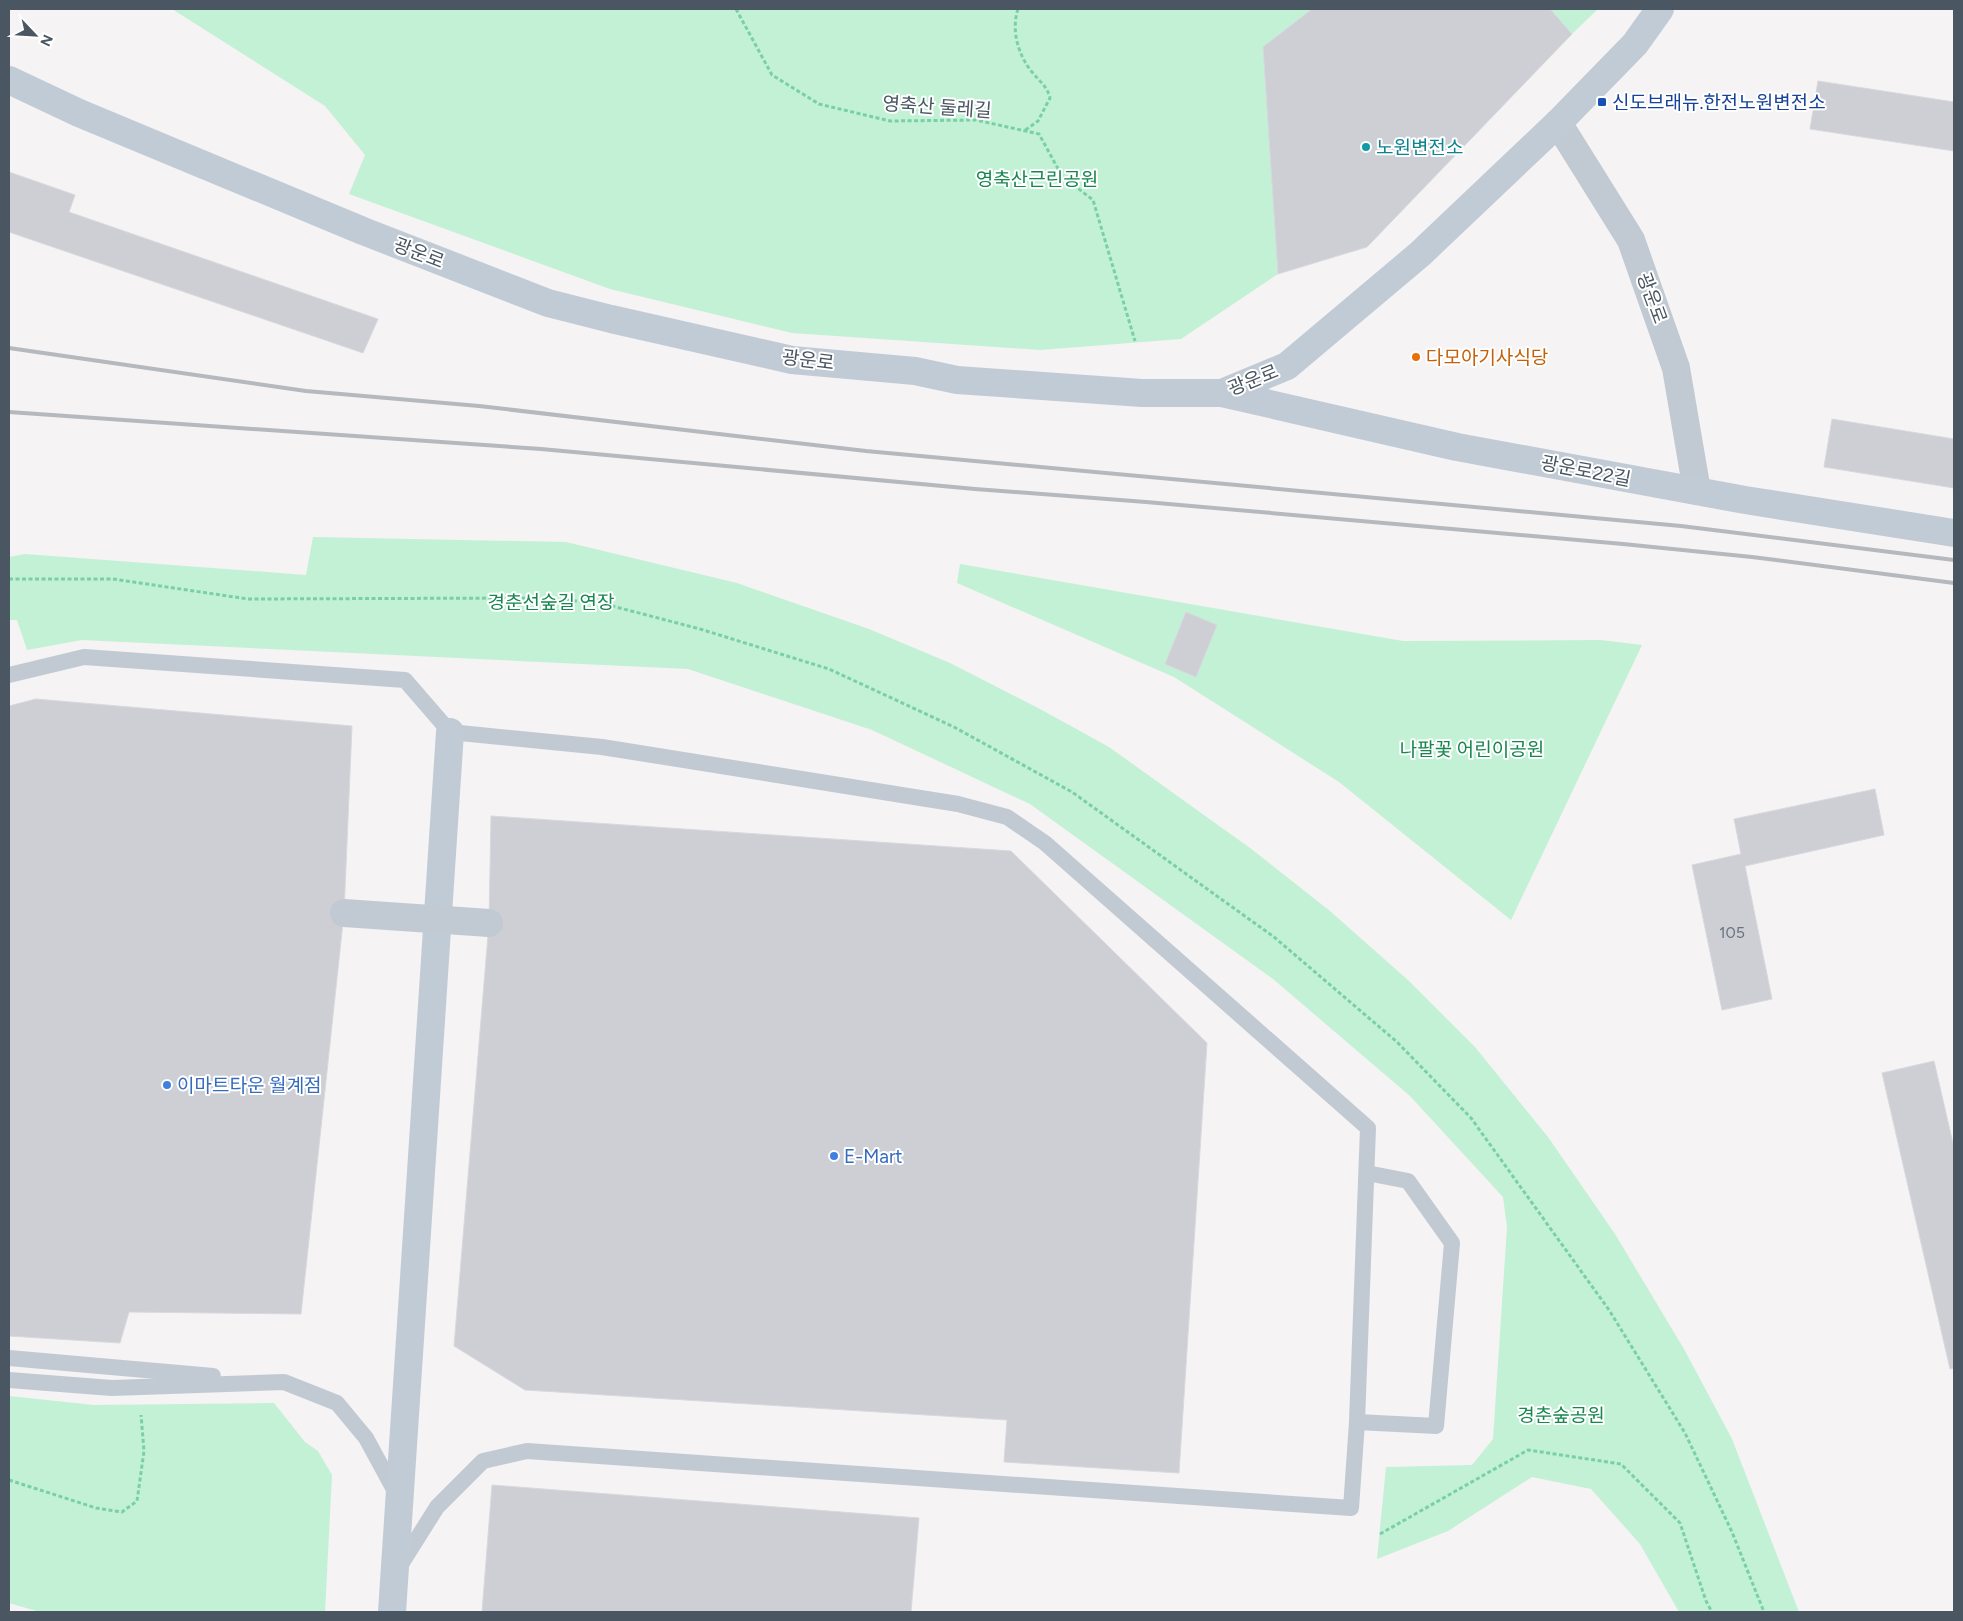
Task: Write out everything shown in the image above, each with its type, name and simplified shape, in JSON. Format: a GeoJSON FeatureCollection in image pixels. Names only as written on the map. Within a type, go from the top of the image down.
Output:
{"type":"FeatureCollection","features":[{"type":"Feature","properties":{"kind":"street","name":"광운로"},"geometry":{"type":"LineString","coordinates":[[9,80],[79,113],[363,231],[548,303],[566,308],[792,360],[915,371],[957,380],[1142,393],[1222,393],[1287,366],[1420,254],[1558,123],[1635,44],[1660,9]]}},
{"type":"Feature","properties":{"kind":"street","name":"광운로"},"geometry":{"type":"LineString","coordinates":[[1558,123],[1631,240],[1676,368],[1697,491]]}},
{"type":"Feature","properties":{"kind":"street","name":"광운로22길"},"geometry":{"type":"LineString","coordinates":[[1222,393],[1457,447],[1697,491],[1954,532]]}},
{"type":"Feature","properties":{"kind":"street"},"geometry":{"type":"LineString","coordinates":[[392,1612],[450,732]]}},
{"type":"Feature","properties":{"kind":"street"},"geometry":{"type":"LineString","coordinates":[[344,913],[489,923]]}},
{"type":"Feature","properties":{"kind":"lane"},"geometry":{"type":"LineString","coordinates":[[9,675],[84,657],[405,680],[450,732],[602,747],[958,804],[1006,818],[1045,843],[1368,1128],[1357,1422],[1351,1508],[527,1451],[484,1460],[437,1507],[394,1575]]}},
{"type":"Feature","properties":{"kind":"lane"},"geometry":{"type":"LineString","coordinates":[[1357,1422],[1436,1426],[1452,1243],[1408,1181],[1367,1173]]}},
{"type":"Feature","properties":{"kind":"lane"},"geometry":{"type":"LineString","coordinates":[[9,1358],[284,1382],[337,1403],[366,1438],[400,1500]]}},
{"type":"Feature","properties":{"kind":"lane"},"geometry":{"type":"LineString","coordinates":[[9,1380],[112,1388],[284,1382]]}},
{"type":"Feature","properties":{"kind":"path","name":"영축산 둘레길"},"geometry":{"type":"LineString","coordinates":[[736,9],[772,75],[819,104],[890,121],[976,120],[1039,134],[1062,176],[1093,200],[1135,341]]}},
{"type":"Feature","properties":{"kind":"path"},"geometry":{"type":"LineString","coordinates":[[1018,9],[1015,18],[1015,33],[1021,54],[1032,71],[1048,88],[1050,98],[1038,121],[1024,131]]}},
{"type":"Feature","properties":{"kind":"path"},"geometry":{"type":"LineString","coordinates":[[9,579],[114,579],[248,598],[520,598],[597,602],[700,628],[829,669],[954,727],[1072,792],[1274,937],[1397,1042],[1471,1118],[1609,1310],[1685,1433],[1732,1532],[1764,1612]]}},
{"type":"Feature","properties":{"kind":"path"},"geometry":{"type":"LineString","coordinates":[[9,1480],[88,1506],[122,1512],[137,1501],[144,1451],[141,1415]]}},
{"type":"Feature","properties":{"kind":"path"},"geometry":{"type":"LineString","coordinates":[[1380,1534],[1528,1450],[1621,1464],[1680,1523],[1706,1601],[1712,1612]]}},
{"type":"Feature","properties":{"kind":"green space","name":"영축산근린공원"},"geometry":{"type":"Polygon","coordinates":[[[172,9],[1312,9],[1263,47],[1272,102],[1278,274],[1181,339],[1040,350],[792,333],[610,289],[349,194],[365,155],[325,106],[172,9]]]}},
{"type":"Feature","properties":{"kind":"green space"},"geometry":{"type":"Polygon","coordinates":[[[1550,9],[1598,9],[1572,34],[1550,9]]]}},
{"type":"Feature","properties":{"kind":"green space","name":"경춘선숲길 연장"},"geometry":{"type":"Polygon","coordinates":[[[313,537],[566,542],[737,583],[869,629],[950,663],[1040,709],[1109,747],[1250,848],[1330,911],[1409,981],[1475,1047],[1548,1137],[1615,1234],[1684,1349],[1732,1439],[1799,1612],[1679,1612],[1640,1544],[1591,1489],[1532,1477],[1448,1531],[1377,1559],[1386,1467],[1472,1465],[1493,1439],[1507,1227],[1503,1197],[1410,1096],[1273,979],[1030,804],[872,730],[688,669],[82,640],[27,650],[17,620],[9,620],[9,557],[25,554],[306,575],[313,537]]]}},
{"type":"Feature","properties":{"kind":"green space","name":"나팔꽃 어린이공원"},"geometry":{"type":"Polygon","coordinates":[[[960,564],[1403,641],[1600,640],[1642,645],[1511,920],[1339,782],[1174,677],[957,583],[960,564]]]}},
{"type":"Feature","properties":{"kind":"green space"},"geometry":{"type":"Polygon","coordinates":[[[9,1396],[94,1405],[274,1403],[305,1442],[318,1451],[332,1475],[325,1612],[40,1612],[9,1603],[9,1396]]]}},
{"type":"Feature","properties":{"kind":"building","name":"노원변전소"},"geometry":{"type":"Polygon","coordinates":[[[1312,9],[1550,9],[1572,34],[1367,247],[1278,274],[1263,47],[1312,9]]]}},
{"type":"Feature","properties":{"kind":"building"},"geometry":{"type":"Polygon","coordinates":[[[1818,81],[1954,102],[1954,151],[1810,129],[1818,81]]]}},
{"type":"Feature","properties":{"kind":"building"},"geometry":{"type":"Polygon","coordinates":[[[9,172],[75,195],[69,212],[378,319],[363,353],[9,232],[9,172]]]}},
{"type":"Feature","properties":{"kind":"building"},"geometry":{"type":"Polygon","coordinates":[[[1832,419],[1954,439],[1954,488],[1824,467],[1832,419]]]}},
{"type":"Feature","properties":{"kind":"building"},"geometry":{"type":"Polygon","coordinates":[[[1186,612],[1217,625],[1196,677],[1165,664],[1186,612]]]}},
{"type":"Feature","properties":{"kind":"building","name":"이마트타운 월계점"},"geometry":{"type":"Polygon","coordinates":[[[36,699],[352,726],[344,913],[301,1314],[129,1312],[120,1343],[9,1336],[9,706],[36,699]]]}},
{"type":"Feature","properties":{"kind":"building"},"geometry":{"type":"Polygon","coordinates":[[[1875,789],[1884,835],[1745,866],[1772,999],[1722,1010],[1692,865],[1741,854],[1734,819],[1875,789]]]}},
{"type":"Feature","properties":{"kind":"building","name":"E-Mart"},"geometry":{"type":"Polygon","coordinates":[[[491,816],[1011,851],[1207,1043],[1179,1473],[1004,1462],[1007,1420],[525,1390],[454,1346],[489,923],[491,816]]]}},
{"type":"Feature","properties":{"kind":"building"},"geometry":{"type":"Polygon","coordinates":[[[1934,1061],[1954,1148],[1954,1368],[1950,1369],[1882,1073],[1934,1061]]]}},
{"type":"Feature","properties":{"kind":"building"},"geometry":{"type":"Polygon","coordinates":[[[492,1485],[919,1518],[911,1612],[482,1612],[492,1485]]]}},
{"type":"Feature","properties":{"kind":"railway"},"geometry":{"type":"LineString","coordinates":[[9,348],[306,391],[479,406],[866,451],[1681,526],[1954,560]]}},
{"type":"Feature","properties":{"kind":"railway"},"geometry":{"type":"LineString","coordinates":[[9,412],[541,449],[975,489],[1146,502],[1623,544],[1752,557],[1954,583]]}},
{"type":"Feature","properties":{"kind":"place","name":"신도브래뉴.한전노원변전소"},"geometry":{"type":"Point","coordinates":[1602,102]}},
{"type":"Feature","properties":{"kind":"place","name":"노원변전소"},"geometry":{"type":"Point","coordinates":[1366,147]}},
{"type":"Feature","properties":{"kind":"place","name":"다모아기사식당"},"geometry":{"type":"Point","coordinates":[1416,357]}},
{"type":"Feature","properties":{"kind":"place","name":"이마트타운 월계점"},"geometry":{"type":"Point","coordinates":[167,1085]}},
{"type":"Feature","properties":{"kind":"place","name":"E-Mart"},"geometry":{"type":"Point","coordinates":[834,1156]}},
{"type":"Feature","properties":{"kind":"park label","name":"경춘숲공원"},"geometry":{"type":"Point","coordinates":[1561,1415]}}]}
